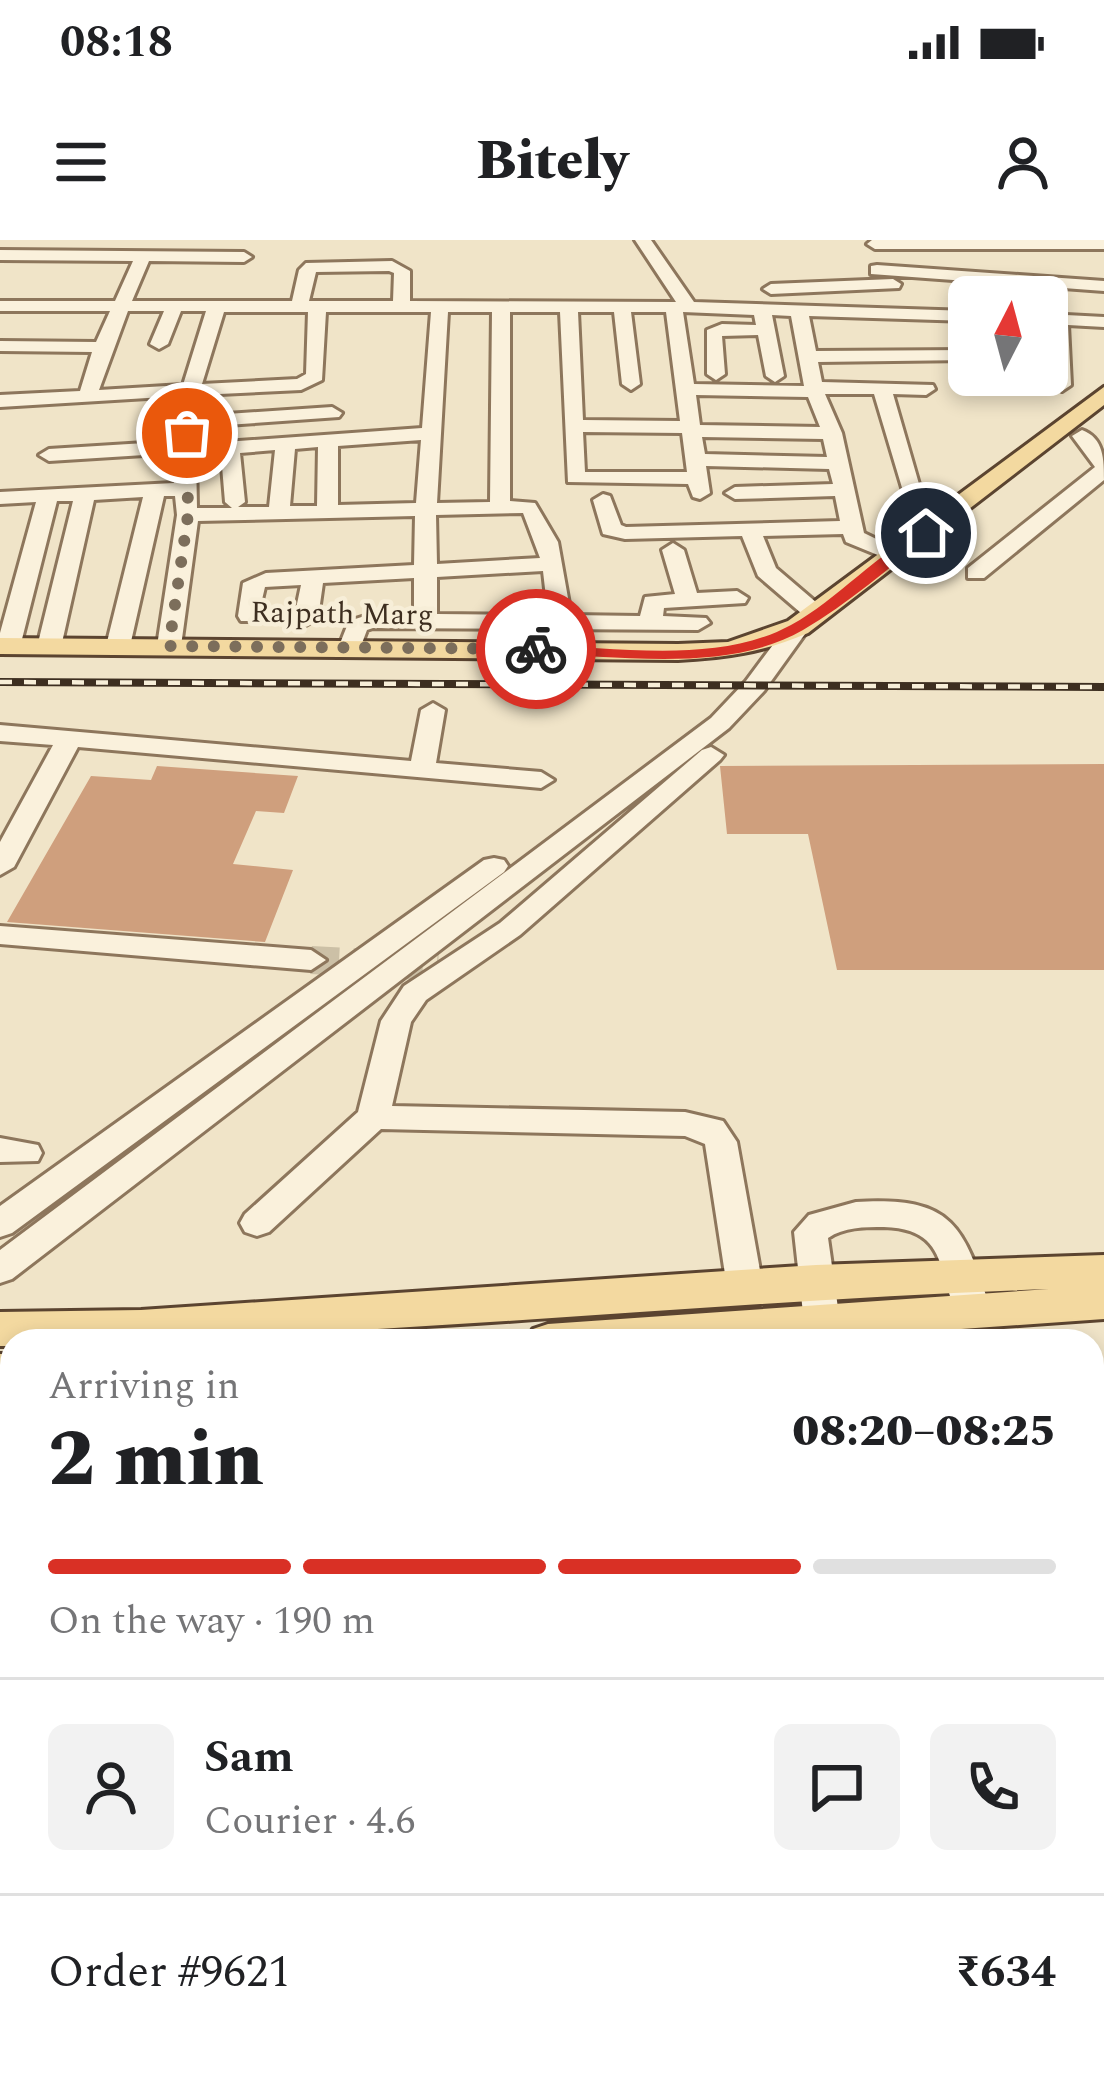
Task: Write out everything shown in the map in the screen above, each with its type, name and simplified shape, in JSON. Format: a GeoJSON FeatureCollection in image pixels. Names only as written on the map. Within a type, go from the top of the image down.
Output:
{"type":"FeatureCollection","features":[{"type":"Feature","properties":{"kind":"main road","name":"Rajpath Marg"},"geometry":{"type":"LineString","coordinates":[[3,651],[687,662],[783,638],[1104,394]]}},
{"type":"Feature","properties":{"kind":"main road","name":"Rajpath Marg"},"geometry":{"type":"LineString","coordinates":[[3,651],[356,634],[678,652],[728,650],[825,630],[1093,428]]}},
{"type":"Feature","properties":{"kind":"main road"},"geometry":{"type":"LineString","coordinates":[[0,1329],[140,1327],[745,1286],[819,1301]]}},
{"type":"Feature","properties":{"kind":"main road"},"geometry":{"type":"LineString","coordinates":[[629,1329],[819,1301],[968,1294],[1102,1301]]}},
{"type":"Feature","properties":{"kind":"street"},"geometry":{"type":"LineString","coordinates":[[643,240],[681,303],[685,388],[697,477]]}},
{"type":"Feature","properties":{"kind":"street"},"geometry":{"type":"LineString","coordinates":[[875,244],[1104,244]]}},
{"type":"Feature","properties":{"kind":"street"},"geometry":{"type":"LineString","coordinates":[[0,255],[244,257]]}},
{"type":"Feature","properties":{"kind":"street"},"geometry":{"type":"LineString","coordinates":[[37,273],[47,256]]}},
{"type":"Feature","properties":{"kind":"street"},"geometry":{"type":"LineString","coordinates":[[88,395],[103,346],[143,257]]}},
{"type":"Feature","properties":{"kind":"street"},"geometry":{"type":"LineString","coordinates":[[1051,260],[1104,264]]}},
{"type":"Feature","properties":{"kind":"street"},"geometry":{"type":"LineString","coordinates":[[0,400],[190,392],[310,381],[315,376],[307,270],[398,267],[401,308]]}},
{"type":"Feature","properties":{"kind":"street"},"geometry":{"type":"LineString","coordinates":[[877,270],[962,276]]}},
{"type":"Feature","properties":{"kind":"street"},"geometry":{"type":"LineString","coordinates":[[1068,283],[1104,286]]}},
{"type":"Feature","properties":{"kind":"street"},"geometry":{"type":"LineString","coordinates":[[0,333],[14,301],[175,308],[622,308],[892,284]]}},
{"type":"Feature","properties":{"kind":"street"},"geometry":{"type":"LineString","coordinates":[[912,294],[948,296]]}},
{"type":"Feature","properties":{"kind":"street"},"geometry":{"type":"LineString","coordinates":[[681,303],[948,315]]}},
{"type":"Feature","properties":{"kind":"street"},"geometry":{"type":"LineString","coordinates":[[425,621],[426,508],[440,307]]}},
{"type":"Feature","properties":{"kind":"street"},"geometry":{"type":"LineString","coordinates":[[159,344],[175,308]]}},
{"type":"Feature","properties":{"kind":"street"},"geometry":{"type":"LineString","coordinates":[[169,646],[188,515],[190,392],[216,308]]}},
{"type":"Feature","properties":{"kind":"street"},"geometry":{"type":"LineString","coordinates":[[500,508],[501,308]]}},
{"type":"Feature","properties":{"kind":"street"},"geometry":{"type":"LineString","coordinates":[[569,308],[578,480],[691,429],[832,434]]}},
{"type":"Feature","properties":{"kind":"street"},"geometry":{"type":"LineString","coordinates":[[622,308],[631,384]]}},
{"type":"Feature","properties":{"kind":"street"},"geometry":{"type":"LineString","coordinates":[[1068,314],[1104,308]]}},
{"type":"Feature","properties":{"kind":"street"},"geometry":{"type":"LineString","coordinates":[[762,309],[775,376]]}},
{"type":"Feature","properties":{"kind":"street"},"geometry":{"type":"LineString","coordinates":[[799,310],[816,333],[809,357],[815,390],[832,434],[850,527],[860,542],[898,555]]}},
{"type":"Feature","properties":{"kind":"street"},"geometry":{"type":"LineString","coordinates":[[883,313],[895,373],[871,377],[897,429],[910,487],[955,511]]}},
{"type":"Feature","properties":{"kind":"street"},"geometry":{"type":"LineString","coordinates":[[1068,318],[1104,322]]}},
{"type":"Feature","properties":{"kind":"street"},"geometry":{"type":"LineString","coordinates":[[1068,321],[1104,336]]}},
{"type":"Feature","properties":{"kind":"street"},"geometry":{"type":"LineString","coordinates":[[716,374],[713,334],[722,329],[766,330]]}},
{"type":"Feature","properties":{"kind":"street"},"geometry":{"type":"LineString","coordinates":[[906,335],[948,335]]}},
{"type":"Feature","properties":{"kind":"street"},"geometry":{"type":"LineString","coordinates":[[0,346],[103,346]]}},
{"type":"Feature","properties":{"kind":"street"},"geometry":{"type":"LineString","coordinates":[[809,357],[948,355]]}},
{"type":"Feature","properties":{"kind":"street"},"geometry":{"type":"LineString","coordinates":[[685,388],[926,389]]}},
{"type":"Feature","properties":{"kind":"street"},"geometry":{"type":"LineString","coordinates":[[0,498],[332,413]]}},
{"type":"Feature","properties":{"kind":"street"},"geometry":{"type":"LineString","coordinates":[[49,455],[286,444],[368,437],[432,424]]}},
{"type":"Feature","properties":{"kind":"street"},"geometry":{"type":"LineString","coordinates":[[573,426],[697,477],[839,464]]}},
{"type":"Feature","properties":{"kind":"street"},"geometry":{"type":"LineString","coordinates":[[976,574],[1104,468],[1093,428]]}},
{"type":"Feature","properties":{"kind":"street"},"geometry":{"type":"LineString","coordinates":[[84,440],[186,452]]}},
{"type":"Feature","properties":{"kind":"street"},"geometry":{"type":"LineString","coordinates":[[327,510],[328,440]]}},
{"type":"Feature","properties":{"kind":"street"},"geometry":{"type":"LineString","coordinates":[[279,512],[286,444]]}},
{"type":"Feature","properties":{"kind":"street"},"geometry":{"type":"LineString","coordinates":[[230,448],[235,502]]}},
{"type":"Feature","properties":{"kind":"street"},"geometry":{"type":"LineString","coordinates":[[118,646],[155,491],[186,452]]}},
{"type":"Feature","properties":{"kind":"street"},"geometry":{"type":"LineString","coordinates":[[46,488],[85,494],[155,491]]}},
{"type":"Feature","properties":{"kind":"street"},"geometry":{"type":"LineString","coordinates":[[3,651],[46,488]]}},
{"type":"Feature","properties":{"kind":"street"},"geometry":{"type":"LineString","coordinates":[[735,493],[843,490]]}},
{"type":"Feature","properties":{"kind":"street"},"geometry":{"type":"LineString","coordinates":[[49,647],[85,494]]}},
{"type":"Feature","properties":{"kind":"street"},"geometry":{"type":"LineString","coordinates":[[603,500],[615,532],[850,527]]}},
{"type":"Feature","properties":{"kind":"street"},"geometry":{"type":"LineString","coordinates":[[188,515],[535,510],[552,564],[562,622]]}},
{"type":"Feature","properties":{"kind":"street"},"geometry":{"type":"LineString","coordinates":[[750,530],[783,638]]}},
{"type":"Feature","properties":{"kind":"street"},"geometry":{"type":"LineString","coordinates":[[667,531],[688,599]]}},
{"type":"Feature","properties":{"kind":"street"},"geometry":{"type":"LineString","coordinates":[[249,616],[254,583],[552,564]]}},
{"type":"Feature","properties":{"kind":"street"},"geometry":{"type":"LineString","coordinates":[[368,575],[356,634],[425,621],[698,623]]}},
{"type":"Feature","properties":{"kind":"street"},"geometry":{"type":"LineString","coordinates":[[306,618],[313,578]]}},
{"type":"Feature","properties":{"kind":"street"},"geometry":{"type":"LineString","coordinates":[[651,623],[653,602],[737,598]]}},
{"type":"Feature","properties":{"kind":"street"},"geometry":{"type":"LineString","coordinates":[[0,1224],[694,722],[783,638]]}},
{"type":"Feature","properties":{"kind":"street"},"geometry":{"type":"LineString","coordinates":[[0,1269],[720,723],[783,638]]}},
{"type":"Feature","properties":{"kind":"street"},"geometry":{"type":"LineString","coordinates":[[422,770],[433,710]]}},
{"type":"Feature","properties":{"kind":"street"},"geometry":{"type":"LineString","coordinates":[[257,1222],[373,1118],[396,1022],[416,993],[445,968],[510,929],[760,713]]}},
{"type":"Feature","properties":{"kind":"street"},"geometry":{"type":"LineString","coordinates":[[0,733],[541,780]]}},
{"type":"Feature","properties":{"kind":"street"},"geometry":{"type":"LineString","coordinates":[[0,867],[70,740]]}},
{"type":"Feature","properties":{"kind":"street"},"geometry":{"type":"LineString","coordinates":[[0,935],[310,959]]}},
{"type":"Feature","properties":{"kind":"street"},"geometry":{"type":"LineString","coordinates":[[373,1118],[685,1124],[712,1129],[721,1142],[745,1286]]}},
{"type":"Feature","properties":{"kind":"street"},"geometry":{"type":"LineString","coordinates":[[819,1301],[811,1232],[830,1217],[923,1219],[940,1229],[968,1294]]}},
{"type":"Feature","properties":{"kind":"building"},"geometry":{"type":"Polygon","coordinates":[[[1104,764],[1104,970],[837,970],[808,834],[727,834],[720,766],[1104,764]]]}},
{"type":"Feature","properties":{"kind":"building"},"geometry":{"type":"Polygon","coordinates":[[[157,766],[298,776],[284,813],[256,811],[233,864],[293,870],[265,942],[7,922],[91,776],[151,780],[157,766]]]}},
{"type":"Feature","properties":{"kind":"tunnel"},"geometry":{"type":"LineString","coordinates":[[311,960],[438,967]]}},
{"type":"Feature","properties":{"kind":"railway"},"geometry":{"type":"LineString","coordinates":[[0,682],[1104,687]]}},
{"type":"Feature","properties":{"kind":"way so far"},"geometry":{"type":"LineString","coordinates":[[187,433],[184,489],[188,515],[169,646],[536,649]]}},
{"type":"Feature","properties":{"kind":"route"},"geometry":{"type":"LineString","coordinates":[[536,649],[678,652],[728,650],[766,641],[798,627],[926,533]]}}]}
